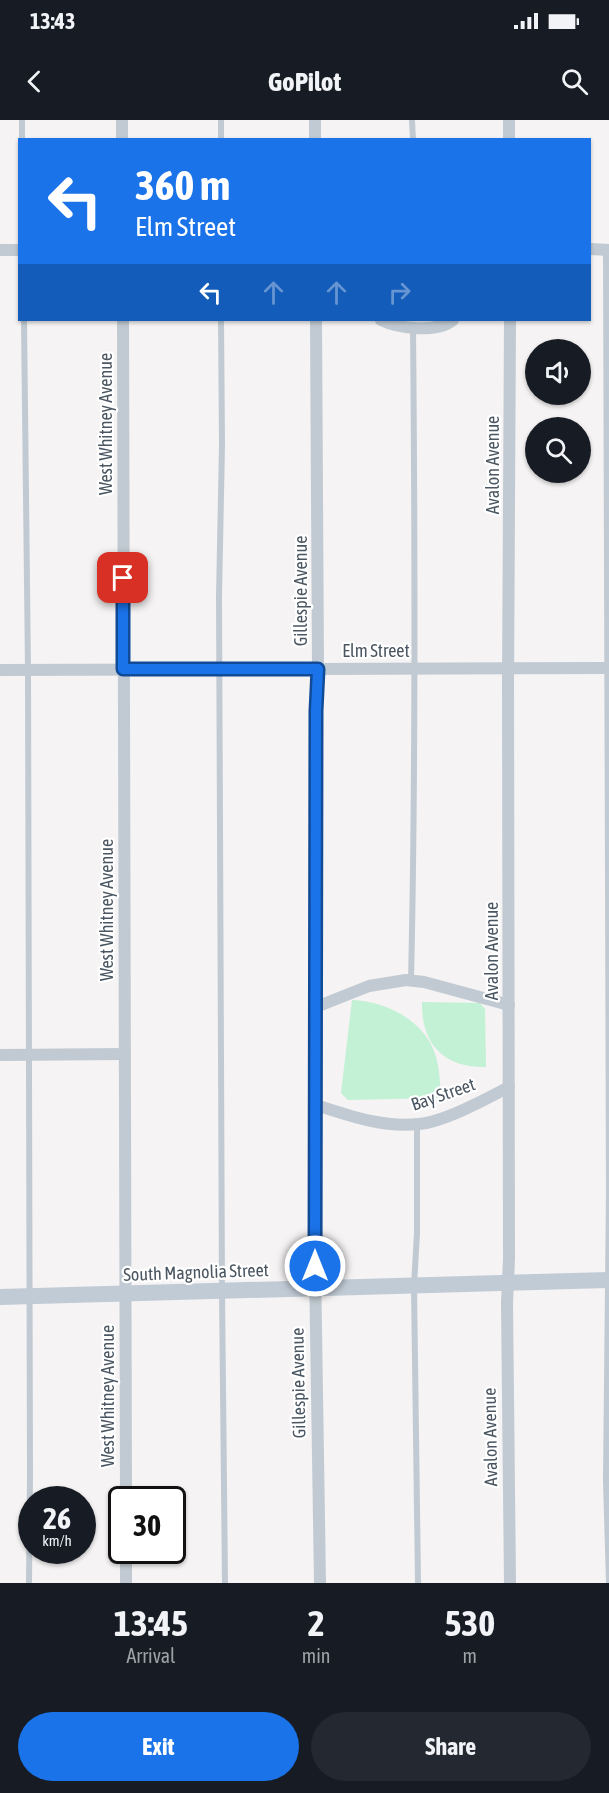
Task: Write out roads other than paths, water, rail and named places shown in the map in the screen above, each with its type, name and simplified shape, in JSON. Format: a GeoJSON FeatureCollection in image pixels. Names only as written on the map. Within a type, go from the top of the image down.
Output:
{"type":"FeatureCollection","features":[{"type":"Feature","properties":{"kind":"street"},"geometry":{"type":"LineString","coordinates":[[122,120],[122,138]]}},
{"type":"Feature","properties":{"kind":"street"},"geometry":{"type":"LineString","coordinates":[[315,120],[315,138]]}},
{"type":"Feature","properties":{"kind":"street"},"geometry":{"type":"LineString","coordinates":[[509,120],[509,138]]}},
{"type":"Feature","properties":{"kind":"street"},"geometry":{"type":"LineString","coordinates":[[591,249],[608,250]]}},
{"type":"Feature","properties":{"kind":"street"},"geometry":{"type":"LineString","coordinates":[[0,250],[18,250]]}},
{"type":"Feature","properties":{"kind":"street","name":"West Whitney Avenue"},"geometry":{"type":"LineString","coordinates":[[123,321],[126,1486]]}},
{"type":"Feature","properties":{"kind":"street","name":"Gillespie Avenue"},"geometry":{"type":"LineString","coordinates":[[316,321],[318,669],[315,1105],[320,1583]]}},
{"type":"Feature","properties":{"kind":"street"},"geometry":{"type":"LineString","coordinates":[[384,321],[413,327],[444,326],[452,321]]}},
{"type":"Feature","properties":{"kind":"street","name":"Avalon Avenue"},"geometry":{"type":"LineString","coordinates":[[510,321],[509,1259],[507,1283],[510,1583]]}},
{"type":"Feature","properties":{"kind":"street","name":"Elm Street"},"geometry":{"type":"LineString","coordinates":[[0,670],[608,668]]}},
{"type":"Feature","properties":{"kind":"street"},"geometry":{"type":"LineString","coordinates":[[316,1007],[369,986],[411,980],[509,1005]]}},
{"type":"Feature","properties":{"kind":"street"},"geometry":{"type":"LineString","coordinates":[[0,1055],[124,1054]]}},
{"type":"Feature","properties":{"kind":"street","name":"Bay Street"},"geometry":{"type":"LineString","coordinates":[[315,1105],[364,1121],[417,1124],[453,1113],[509,1087]]}},
{"type":"Feature","properties":{"kind":"street","name":"South Magnolia Street"},"geometry":{"type":"LineString","coordinates":[[0,1297],[608,1280]]}},
{"type":"Feature","properties":{"kind":"street"},"geometry":{"type":"LineString","coordinates":[[126,1564],[126,1583]]}},
{"type":"Feature","properties":{"kind":"lane"},"geometry":{"type":"LineString","coordinates":[[22,120],[22,138]]}},
{"type":"Feature","properties":{"kind":"lane"},"geometry":{"type":"LineString","coordinates":[[221,120],[221,138]]}},
{"type":"Feature","properties":{"kind":"lane"},"geometry":{"type":"LineString","coordinates":[[412,120],[413,138]]}},
{"type":"Feature","properties":{"kind":"lane"},"geometry":{"type":"LineString","coordinates":[[608,250],[609,1191],[606,1481],[609,1583]]}},
{"type":"Feature","properties":{"kind":"lane"},"geometry":{"type":"LineString","coordinates":[[24,321],[28,670],[28,1583]]}},
{"type":"Feature","properties":{"kind":"lane"},"geometry":{"type":"LineString","coordinates":[[221,321],[222,445],[219,596],[225,1583]]}},
{"type":"Feature","properties":{"kind":"lane"},"geometry":{"type":"LineString","coordinates":[[411,980],[415,572],[413,327]]}},
{"type":"Feature","properties":{"kind":"lane"},"geometry":{"type":"LineString","coordinates":[[417,1124],[417,1233],[414,1286],[418,1583]]}}]}
